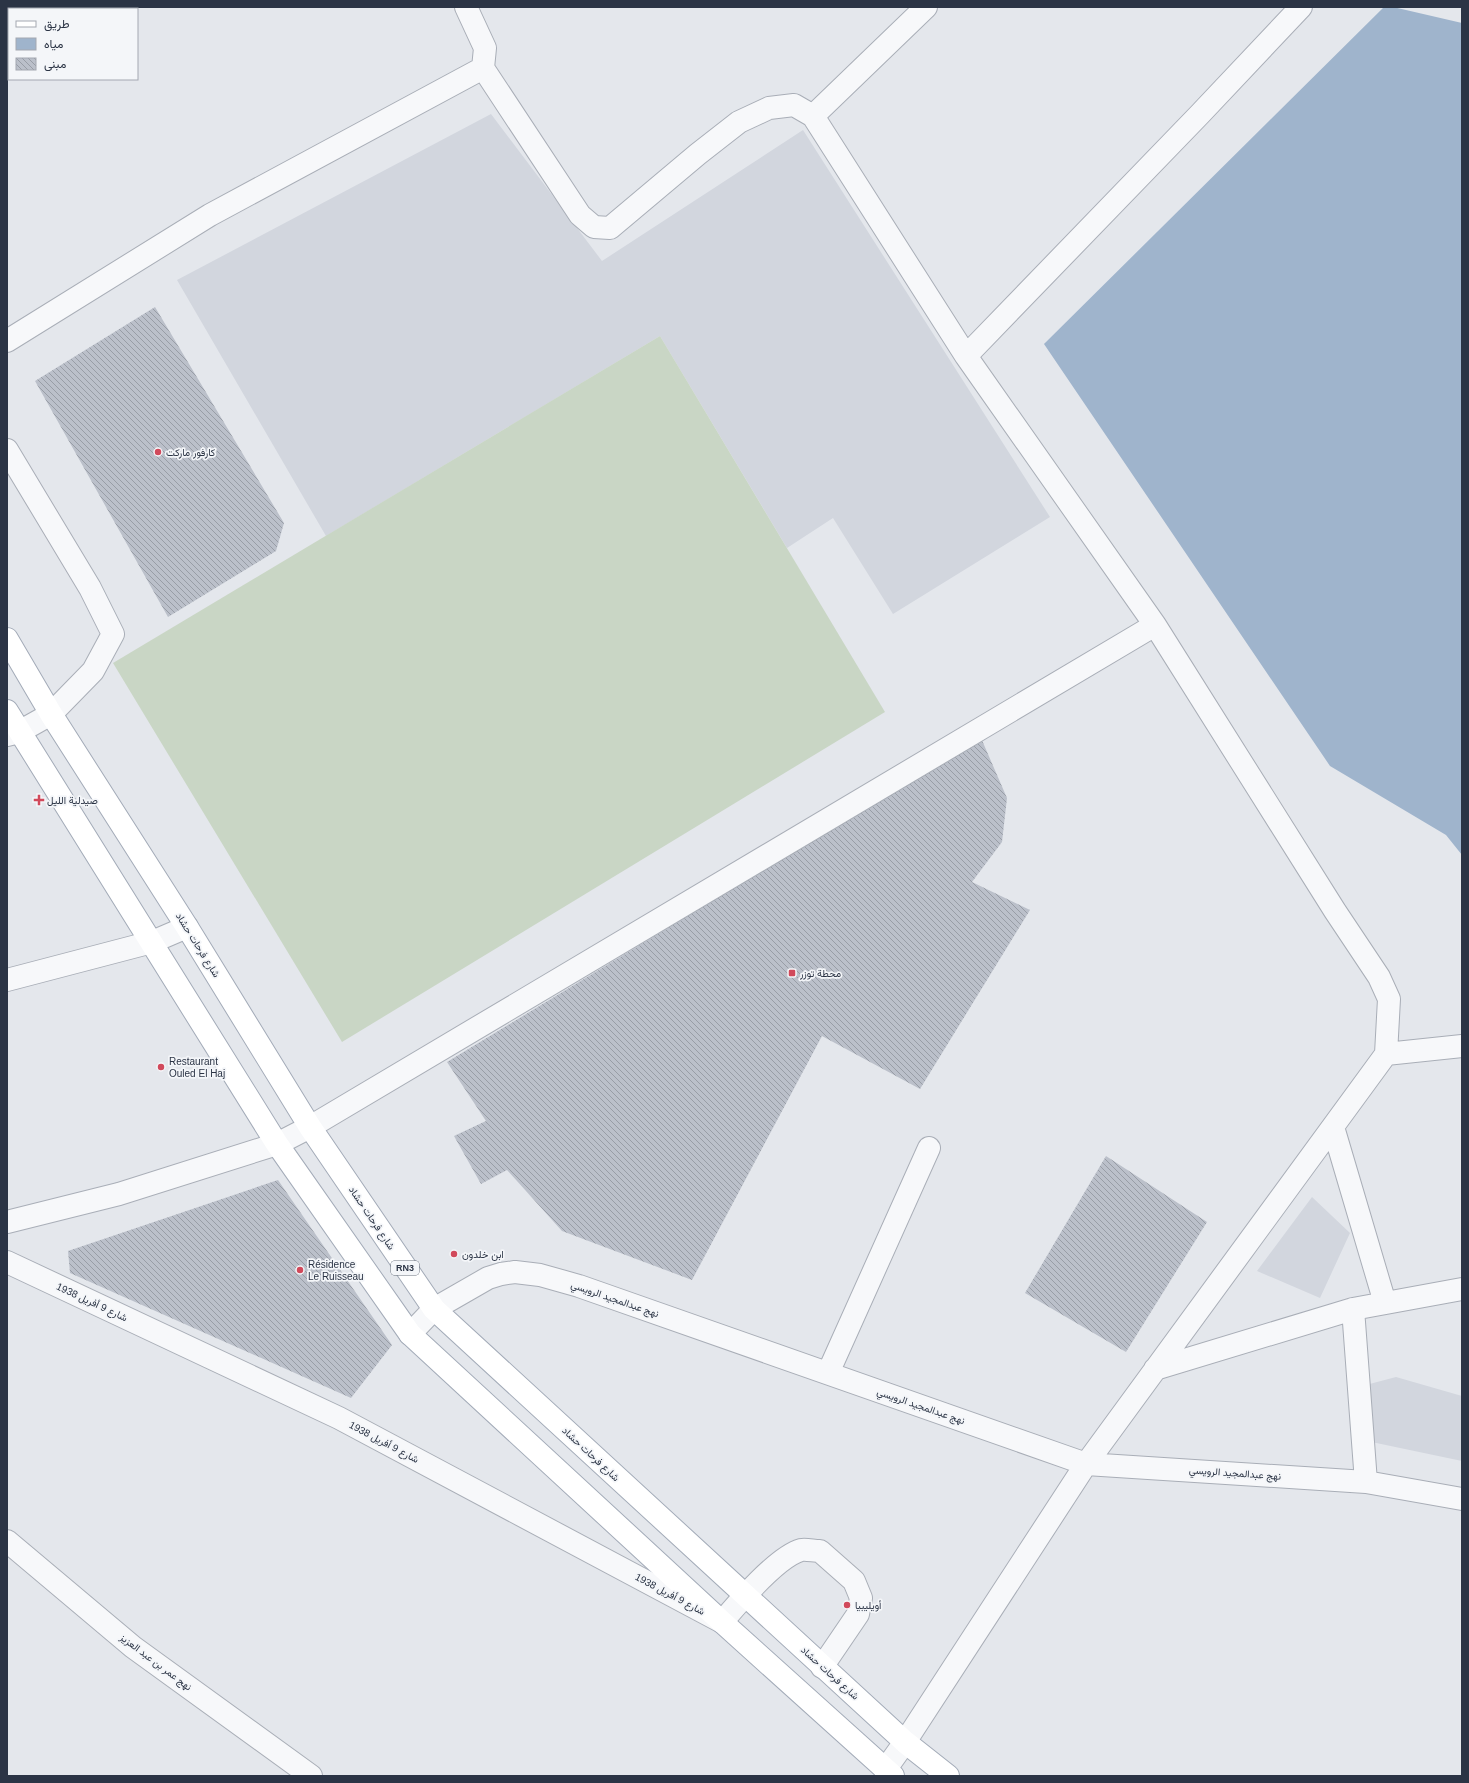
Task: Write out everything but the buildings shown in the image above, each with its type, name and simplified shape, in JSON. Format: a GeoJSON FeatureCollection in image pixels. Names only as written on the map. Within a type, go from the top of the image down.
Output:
{"type":"FeatureCollection","features":[{"type":"Feature","properties":{"kind":"main road","name":"شارع فرحات حشاد"},"geometry":{"type":"LineString","coordinates":[[7,639],[51,714],[187,927],[310,1127],[434,1310],[822,1667],[906,1742],[948,1776]]}},
{"type":"Feature","properties":{"kind":"main road"},"geometry":{"type":"LineString","coordinates":[[7,711],[13,733],[152,942],[277,1144],[410,1334],[722,1622],[889,1773]]}},
{"type":"Feature","properties":{"kind":"street"},"geometry":{"type":"LineString","coordinates":[[466,7],[485,48],[483,68],[580,215],[594,227],[610,228],[698,154],[739,122],[769,108],[794,105],[813,116],[966,356],[1155,625],[1335,911],[1379,977],[1389,999],[1386,1054],[1086,1464],[906,1742],[889,1773]]}},
{"type":"Feature","properties":{"kind":"street"},"geometry":{"type":"LineString","coordinates":[[813,116],[926,7]]}},
{"type":"Feature","properties":{"kind":"street"},"geometry":{"type":"LineString","coordinates":[[966,356],[1200,114],[1301,7]]}},
{"type":"Feature","properties":{"kind":"street"},"geometry":{"type":"LineString","coordinates":[[7,341],[210,216],[483,68]]}},
{"type":"Feature","properties":{"kind":"street"},"geometry":{"type":"LineString","coordinates":[[7,450],[90,588],[113,634],[93,671],[51,714],[13,733]]}},
{"type":"Feature","properties":{"kind":"street"},"geometry":{"type":"LineString","coordinates":[[7,1222],[119,1194],[277,1144],[310,1127],[1155,625]]}},
{"type":"Feature","properties":{"kind":"street"},"geometry":{"type":"LineString","coordinates":[[7,980],[152,942],[187,927]]}},
{"type":"Feature","properties":{"kind":"street"},"geometry":{"type":"LineString","coordinates":[[1386,1054],[1462,1046]]}},
{"type":"Feature","properties":{"kind":"street"},"geometry":{"type":"LineString","coordinates":[[1334,1127],[1385,1303]]}},
{"type":"Feature","properties":{"kind":"street"},"geometry":{"type":"LineString","coordinates":[[828,1373],[929,1148]]}},
{"type":"Feature","properties":{"kind":"street","name":"شارع 9 أفريل 1938"},"geometry":{"type":"LineString","coordinates":[[7,1262],[339,1418],[722,1622]]}},
{"type":"Feature","properties":{"kind":"street","name":"نهج عبدالمجيد الرويسي"},"geometry":{"type":"LineString","coordinates":[[410,1334],[434,1310],[488,1278],[515,1272],[540,1275],[579,1286],[1086,1464],[1366,1482],[1462,1499]]}},
{"type":"Feature","properties":{"kind":"street"},"geometry":{"type":"LineString","coordinates":[[1155,1369],[1353,1309],[1462,1289]]}},
{"type":"Feature","properties":{"kind":"street"},"geometry":{"type":"LineString","coordinates":[[1353,1309],[1366,1482]]}},
{"type":"Feature","properties":{"kind":"street","name":"نهج عمر بن عبد العزيز"},"geometry":{"type":"LineString","coordinates":[[7,1541],[133,1647],[311,1776]]}},
{"type":"Feature","properties":{"kind":"street"},"geometry":{"type":"LineString","coordinates":[[722,1622],[744,1595],[782,1561],[801,1550],[820,1551],[854,1581],[861,1598],[858,1614],[822,1667]]}},
{"type":"Feature","properties":{"kind":"shaded area"},"geometry":{"type":"Polygon","coordinates":[[[491,114],[602,261],[803,130],[1050,517],[893,614],[833,518],[787,548],[660,336],[326,536],[177,280],[491,114]]]}},
{"type":"Feature","properties":{"kind":"shaded area"},"geometry":{"type":"Polygon","coordinates":[[[1312,1197],[1350,1233],[1320,1298],[1257,1271],[1312,1197]]]}},
{"type":"Feature","properties":{"kind":"shaded area"},"geometry":{"type":"Polygon","coordinates":[[[1396,1377],[1462,1396],[1462,1461],[1362,1440],[1362,1386],[1396,1377]]]}},
{"type":"Feature","properties":{"kind":"green space"},"geometry":{"type":"Polygon","coordinates":[[[660,336],[885,712],[342,1042],[113,663],[660,336]]]}},
{"type":"Feature","properties":{"kind":"water"},"geometry":{"type":"Polygon","coordinates":[[[1384,7],[1393,7],[1462,23],[1462,855],[1446,835],[1330,766],[1044,344],[1384,7]]]}},
{"type":"Feature","properties":{"kind":"place","name":"كارفور ماركت"},"geometry":{"type":"Point","coordinates":[158,452]}},
{"type":"Feature","properties":{"kind":"place","name":"صيدلية الليل"},"geometry":{"type":"Point","coordinates":[39,800]}},
{"type":"Feature","properties":{"kind":"place","name":"محطة توزر"},"geometry":{"type":"Point","coordinates":[792,973]}},
{"type":"Feature","properties":{"kind":"place","name":"Restaurant Ouled El Haj"},"geometry":{"type":"Point","coordinates":[161,1067]}},
{"type":"Feature","properties":{"kind":"place","name":"ابن خلدون"},"geometry":{"type":"Point","coordinates":[454,1254]}},
{"type":"Feature","properties":{"kind":"place","name":"Résidence Le Ruisseau"},"geometry":{"type":"Point","coordinates":[300,1270]}},
{"type":"Feature","properties":{"kind":"place","name":"أويليبيا"},"geometry":{"type":"Point","coordinates":[847,1605]}}]}
